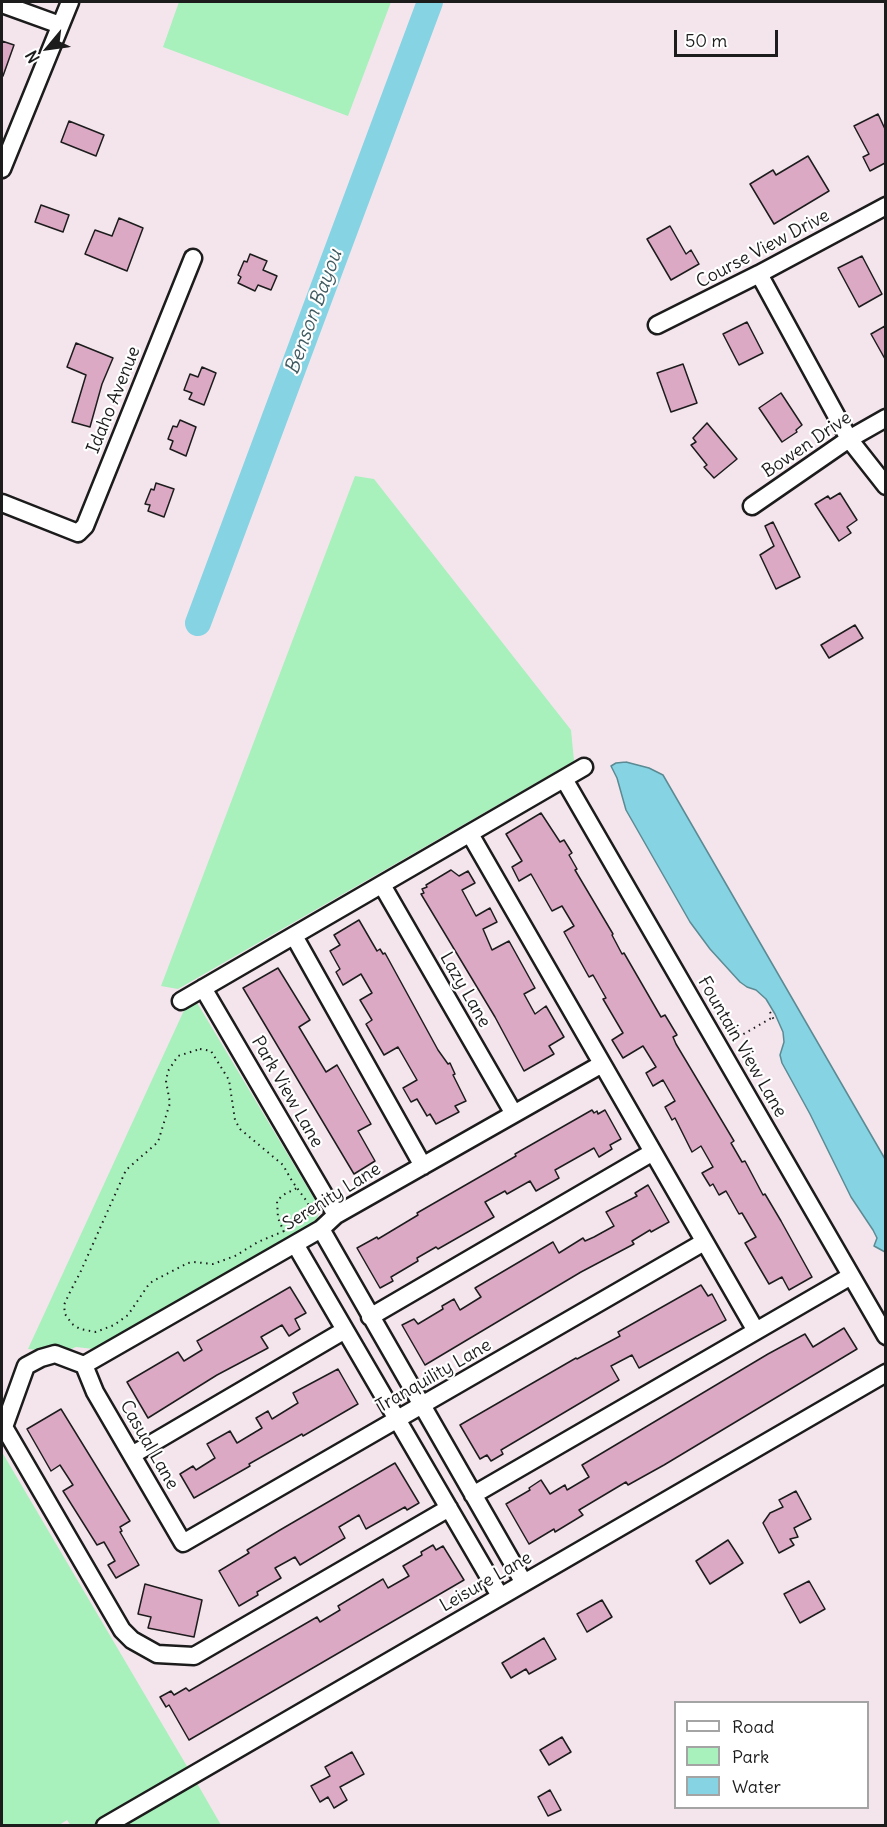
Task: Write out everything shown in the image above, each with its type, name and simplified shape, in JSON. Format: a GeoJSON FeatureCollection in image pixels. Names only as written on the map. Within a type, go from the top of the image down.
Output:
{"type":"FeatureCollection","features":[{"type":"Feature","properties":{"kind":"street"},"geometry":{"type":"LineString","coordinates":[[2,169],[70,2]]}},
{"type":"Feature","properties":{"kind":"street"},"geometry":{"type":"LineString","coordinates":[[2,4],[60,25]]}},
{"type":"Feature","properties":{"kind":"street","name":"Course View Drive"},"geometry":{"type":"LineString","coordinates":[[657,325],[759,274],[885,206]]}},
{"type":"Feature","properties":{"kind":"street","name":"Idaho Avenue"},"geometry":{"type":"LineString","coordinates":[[2,503],[78,533],[85,526],[193,258]]}},
{"type":"Feature","properties":{"kind":"street"},"geometry":{"type":"LineString","coordinates":[[759,274],[849,439],[885,486]]}},
{"type":"Feature","properties":{"kind":"street","name":"Bowen Drive"},"geometry":{"type":"LineString","coordinates":[[752,506],[849,439],[885,418]]}},
{"type":"Feature","properties":{"kind":"street"},"geometry":{"type":"LineString","coordinates":[[181,1001],[584,767]]}},
{"type":"Feature","properties":{"kind":"street","name":"Fountain View Lane"},"geometry":{"type":"LineString","coordinates":[[564,779],[885,1336]]}},
{"type":"Feature","properties":{"kind":"street"},"geometry":{"type":"LineString","coordinates":[[470,834],[756,1331]]}},
{"type":"Feature","properties":{"kind":"street","name":"Lazy Lane"},"geometry":{"type":"LineString","coordinates":[[382,885],[514,1114]]}},
{"type":"Feature","properties":{"kind":"street"},"geometry":{"type":"LineString","coordinates":[[294,936],[423,1166]]}},
{"type":"Feature","properties":{"kind":"street","name":"Park View Lane"},"geometry":{"type":"LineString","coordinates":[[204,988],[336,1215]]}},
{"type":"Feature","properties":{"kind":"street","name":"Serenity Lane"},"geometry":{"type":"LineString","coordinates":[[84,1365],[289,1238],[321,1229],[336,1215],[602,1064]]}},
{"type":"Feature","properties":{"kind":"street"},"geometry":{"type":"LineString","coordinates":[[370,1317],[653,1152]]}},
{"type":"Feature","properties":{"kind":"street"},"geometry":{"type":"LineString","coordinates":[[321,1229],[524,1583]]}},
{"type":"Feature","properties":{"kind":"street"},"geometry":{"type":"LineString","coordinates":[[289,1238],[500,1596]]}},
{"type":"Feature","properties":{"kind":"street","name":"Tranquility Lane"},"geometry":{"type":"LineString","coordinates":[[183,1543],[704,1242]]}},
{"type":"Feature","properties":{"kind":"street"},"geometry":{"type":"LineString","coordinates":[[473,1495],[851,1276]]}},
{"type":"Feature","properties":{"kind":"street"},"geometry":{"type":"LineString","coordinates":[[132,1455],[345,1330]]}},
{"type":"Feature","properties":{"kind":"street"},"geometry":{"type":"LineString","coordinates":[[84,1365],[55,1354],[26,1366],[4,1427],[122,1630],[132,1640],[157,1654],[194,1656],[449,1508]]}},
{"type":"Feature","properties":{"kind":"street","name":"Casual Lane"},"geometry":{"type":"LineString","coordinates":[[84,1365],[95,1392],[183,1543]]}},
{"type":"Feature","properties":{"kind":"street","name":"Leisure Lane"},"geometry":{"type":"LineString","coordinates":[[105,1826],[885,1373]]}},
{"type":"Feature","properties":{"kind":"path"},"geometry":{"type":"LineString","coordinates":[[770,1012],[775,1022]]}},
{"type":"Feature","properties":{"kind":"path"},"geometry":{"type":"LineString","coordinates":[[719,1047],[773,1017]]}},
{"type":"Feature","properties":{"kind":"path"},"geometry":{"type":"LineString","coordinates":[[200,1049],[211,1052],[229,1080],[235,1120],[240,1129],[280,1161],[308,1203],[310,1213],[289,1238],[258,1242],[242,1253],[216,1263],[194,1262],[169,1272],[149,1284],[123,1320],[103,1330],[96,1332],[80,1329],[72,1324],[65,1314],[64,1305],[126,1170],[158,1142],[170,1103],[166,1076],[175,1059],[182,1054],[200,1049]]}},
{"type":"Feature","properties":{"kind":"path"},"geometry":{"type":"LineString","coordinates":[[289,1238],[278,1218],[277,1201],[297,1188]]}},
{"type":"Feature","properties":{"kind":"green space"},"geometry":{"type":"Polygon","coordinates":[[[179,2],[391,2],[348,116],[163,47],[179,2]]]}},
{"type":"Feature","properties":{"kind":"green space"},"geometry":{"type":"Polygon","coordinates":[[[355,476],[374,479],[571,730],[574,761],[178,989],[161,986],[355,476]]]}},
{"type":"Feature","properties":{"kind":"green space"},"geometry":{"type":"Polygon","coordinates":[[[196,1001],[318,1205],[317,1218],[103,1346],[94,1349],[76,1347],[59,1352],[28,1349],[186,1006],[196,1001]]]}},
{"type":"Feature","properties":{"kind":"green space"},"geometry":{"type":"Polygon","coordinates":[[[2,1452],[221,1825],[71,1826],[67,1820],[59,1825],[2,1825],[2,1452]]]}},
{"type":"Feature","properties":{"kind":"water"},"geometry":{"type":"Polygon","coordinates":[[[626,762],[649,768],[663,775],[885,1159],[885,1252],[874,1246],[877,1238],[873,1230],[851,1197],[782,1063],[780,1055],[784,1042],[783,1032],[775,1014],[766,999],[756,990],[740,982],[710,949],[690,922],[626,810],[617,778],[611,766],[626,762]]]}},
{"type":"Feature","properties":{"kind":"building"},"geometry":{"type":"Polygon","coordinates":[[[2,41],[14,45],[3,76],[2,76],[2,41]]]}},
{"type":"Feature","properties":{"kind":"building"},"geometry":{"type":"Polygon","coordinates":[[[878,114],[885,129],[885,163],[870,171],[863,157],[869,154],[854,126],[878,114]]]}},
{"type":"Feature","properties":{"kind":"building"},"geometry":{"type":"Polygon","coordinates":[[[69,121],[104,135],[96,156],[61,142],[69,121]]]}},
{"type":"Feature","properties":{"kind":"building"},"geometry":{"type":"Polygon","coordinates":[[[808,156],[829,191],[774,224],[750,184],[773,170],[776,175],[808,156]]]}},
{"type":"Feature","properties":{"kind":"building"},"geometry":{"type":"Polygon","coordinates":[[[41,205],[69,215],[63,232],[35,222],[41,205]]]}},
{"type":"Feature","properties":{"kind":"building"},"geometry":{"type":"Polygon","coordinates":[[[119,218],[143,228],[127,271],[85,254],[95,230],[112,236],[119,218]]]}},
{"type":"Feature","properties":{"kind":"building"},"geometry":{"type":"Polygon","coordinates":[[[670,226],[686,254],[691,250],[699,264],[671,280],[647,239],[670,226]]]}},
{"type":"Feature","properties":{"kind":"building"},"geometry":{"type":"Polygon","coordinates":[[[250,254],[267,261],[263,270],[277,276],[271,290],[258,285],[255,291],[238,283],[241,277],[238,275],[250,254]]]}},
{"type":"Feature","properties":{"kind":"building"},"geometry":{"type":"Polygon","coordinates":[[[862,256],[882,294],[859,307],[838,268],[862,256]]]}},
{"type":"Feature","properties":{"kind":"building"},"geometry":{"type":"Polygon","coordinates":[[[747,322],[763,353],[739,365],[723,334],[747,322]]]}},
{"type":"Feature","properties":{"kind":"building"},"geometry":{"type":"Polygon","coordinates":[[[885,326],[885,359],[871,334],[885,326]]]}},
{"type":"Feature","properties":{"kind":"building"},"geometry":{"type":"Polygon","coordinates":[[[76,343],[113,358],[102,384],[90,427],[72,422],[86,375],[67,367],[76,343]]]}},
{"type":"Feature","properties":{"kind":"building"},"geometry":{"type":"Polygon","coordinates":[[[683,364],[697,403],[671,412],[657,373],[683,364]]]}},
{"type":"Feature","properties":{"kind":"building"},"geometry":{"type":"Polygon","coordinates":[[[202,367],[216,373],[204,405],[189,399],[192,393],[184,390],[190,374],[198,377],[202,367]]]}},
{"type":"Feature","properties":{"kind":"building"},"geometry":{"type":"Polygon","coordinates":[[[781,393],[802,425],[796,430],[797,432],[782,442],[759,408],[781,393]]]}},
{"type":"Feature","properties":{"kind":"building"},"geometry":{"type":"Polygon","coordinates":[[[180,420],[196,427],[186,456],[170,449],[173,441],[168,439],[173,426],[177,427],[180,420]]]}},
{"type":"Feature","properties":{"kind":"building"},"geometry":{"type":"Polygon","coordinates":[[[707,423],[737,459],[714,478],[704,467],[707,465],[691,445],[696,442],[693,438],[707,423]]]}},
{"type":"Feature","properties":{"kind":"building"},"geometry":{"type":"Polygon","coordinates":[[[156,483],[174,489],[164,517],[148,511],[150,505],[145,504],[156,483]]]}},
{"type":"Feature","properties":{"kind":"building"},"geometry":{"type":"Polygon","coordinates":[[[840,493],[857,520],[847,527],[851,533],[839,541],[815,504],[828,496],[830,499],[840,493]]]}},
{"type":"Feature","properties":{"kind":"building"},"geometry":{"type":"Polygon","coordinates":[[[773,522],[800,577],[776,589],[760,555],[774,546],[765,526],[773,522]]]}},
{"type":"Feature","properties":{"kind":"building"},"geometry":{"type":"Polygon","coordinates":[[[855,625],[863,638],[829,658],[821,645],[855,625]]]}},
{"type":"Feature","properties":{"kind":"building"},"geometry":{"type":"Polygon","coordinates":[[[541,813],[560,842],[564,840],[572,853],[569,855],[577,869],[575,870],[613,934],[622,954],[624,953],[661,1017],[665,1015],[677,1035],[673,1037],[676,1044],[734,1141],[731,1143],[742,1162],[745,1161],[763,1195],[765,1194],[812,1277],[789,1290],[782,1277],[769,1284],[745,1243],[756,1237],[742,1213],[739,1214],[726,1191],[719,1195],[713,1184],[710,1186],[702,1173],[713,1167],[701,1146],[692,1152],[675,1118],[672,1120],[665,1107],[675,1101],[663,1080],[653,1086],[646,1073],[656,1067],[643,1046],[623,1058],[612,1040],[623,1033],[603,999],[606,998],[593,975],[589,977],[564,932],[574,926],[562,906],[552,911],[531,874],[519,881],[512,867],[522,861],[506,834],[541,813]]]}},
{"type":"Feature","properties":{"kind":"building"},"geometry":{"type":"Polygon","coordinates":[[[451,870],[459,876],[468,871],[475,883],[462,890],[476,916],[490,908],[497,922],[483,929],[492,950],[509,941],[535,988],[524,994],[535,1014],[546,1006],[564,1037],[549,1046],[554,1054],[524,1071],[495,1017],[421,894],[424,893],[422,889],[427,887],[426,885],[451,870]]]}},
{"type":"Feature","properties":{"kind":"building"},"geometry":{"type":"Polygon","coordinates":[[[359,920],[377,951],[380,949],[383,954],[385,953],[438,1050],[448,1064],[450,1063],[455,1074],[453,1075],[466,1101],[455,1106],[459,1112],[436,1124],[430,1114],[427,1116],[417,1099],[411,1102],[403,1088],[417,1080],[398,1047],[384,1055],[366,1024],[372,1020],[360,1000],[372,993],[361,974],[343,985],[336,972],[340,969],[330,951],[340,945],[334,935],[359,920]]]}},
{"type":"Feature","properties":{"kind":"building"},"geometry":{"type":"Polygon","coordinates":[[[278,968],[310,1020],[299,1027],[326,1072],[337,1065],[371,1124],[358,1131],[375,1161],[354,1174],[243,988],[278,968]]]}},
{"type":"Feature","properties":{"kind":"building"},"geometry":{"type":"Polygon","coordinates":[[[592,1110],[594,1113],[597,1111],[598,1114],[605,1110],[621,1139],[610,1145],[612,1149],[599,1157],[594,1148],[555,1170],[559,1178],[536,1191],[530,1181],[507,1194],[505,1191],[485,1202],[494,1217],[438,1249],[436,1247],[417,1258],[418,1261],[391,1277],[393,1281],[380,1288],[357,1248],[377,1237],[378,1239],[418,1215],[417,1213],[592,1110]]]}},
{"type":"Feature","properties":{"kind":"building"},"geometry":{"type":"Polygon","coordinates":[[[648,1185],[669,1222],[651,1232],[650,1230],[632,1241],[634,1244],[581,1272],[425,1365],[402,1325],[414,1319],[418,1324],[443,1309],[442,1306],[454,1299],[460,1310],[481,1297],[475,1288],[553,1242],[559,1253],[583,1238],[585,1241],[614,1226],[606,1212],[637,1196],[635,1193],[648,1185]]]}},
{"type":"Feature","properties":{"kind":"building"},"geometry":{"type":"Polygon","coordinates":[[[701,1285],[708,1296],[712,1294],[726,1320],[639,1368],[632,1355],[611,1366],[619,1380],[501,1450],[503,1454],[491,1461],[487,1455],[480,1459],[460,1425],[576,1358],[620,1336],[618,1332],[701,1285]]]}},
{"type":"Feature","properties":{"kind":"building"},"geometry":{"type":"Polygon","coordinates":[[[290,1287],[306,1313],[295,1319],[300,1329],[289,1336],[282,1325],[261,1337],[268,1348],[217,1375],[148,1418],[127,1382],[178,1352],[184,1361],[202,1350],[197,1341],[290,1287]]]}},
{"type":"Feature","properties":{"kind":"building"},"geometry":{"type":"Polygon","coordinates":[[[844,1328],[857,1349],[664,1465],[628,1485],[626,1482],[579,1510],[583,1515],[529,1544],[506,1504],[530,1490],[529,1488],[541,1480],[550,1494],[565,1485],[567,1490],[589,1477],[582,1465],[768,1354],[805,1334],[813,1347],[844,1328]]]}},
{"type":"Feature","properties":{"kind":"building"},"geometry":{"type":"Polygon","coordinates":[[[338,1369],[358,1404],[249,1464],[250,1466],[194,1498],[180,1474],[193,1466],[196,1470],[215,1458],[207,1444],[230,1431],[237,1443],[262,1428],[256,1418],[268,1411],[272,1419],[298,1403],[293,1393],[338,1369]]]}},
{"type":"Feature","properties":{"kind":"building"},"geometry":{"type":"Polygon","coordinates":[[[61,1409],[130,1521],[120,1527],[122,1531],[120,1532],[139,1565],[116,1578],[108,1565],[115,1561],[104,1542],[97,1545],[63,1491],[73,1485],[60,1465],[51,1471],[27,1429],[61,1409]]]}},
{"type":"Feature","properties":{"kind":"building"},"geometry":{"type":"Polygon","coordinates":[[[395,1463],[419,1503],[407,1510],[405,1507],[366,1529],[359,1515],[339,1527],[345,1538],[300,1565],[295,1557],[275,1568],[281,1578],[239,1606],[219,1571],[249,1553],[247,1550],[395,1463]]]}},
{"type":"Feature","properties":{"kind":"building"},"geometry":{"type":"Polygon","coordinates":[[[796,1491],[811,1519],[794,1528],[798,1537],[790,1539],[794,1545],[779,1553],[763,1523],[770,1513],[783,1507],[779,1500],[796,1491]]]}},
{"type":"Feature","properties":{"kind":"building"},"geometry":{"type":"Polygon","coordinates":[[[728,1540],[743,1563],[710,1584],[696,1561],[728,1540]]]}},
{"type":"Feature","properties":{"kind":"building"},"geometry":{"type":"Polygon","coordinates":[[[433,1545],[436,1550],[443,1546],[464,1580],[189,1740],[169,1705],[166,1707],[160,1697],[171,1691],[174,1695],[186,1688],[189,1691],[317,1617],[320,1622],[340,1610],[338,1606],[383,1579],[388,1588],[409,1576],[403,1566],[422,1555],[421,1552],[433,1545]]]}},
{"type":"Feature","properties":{"kind":"building"},"geometry":{"type":"Polygon","coordinates":[[[809,1581],[825,1609],[800,1623],[784,1594],[809,1581]]]}},
{"type":"Feature","properties":{"kind":"building"},"geometry":{"type":"Polygon","coordinates":[[[145,1584],[202,1600],[194,1637],[148,1628],[151,1617],[138,1614],[145,1584]]]}},
{"type":"Feature","properties":{"kind":"building"},"geometry":{"type":"Polygon","coordinates":[[[602,1600],[612,1617],[587,1632],[577,1614],[602,1600]]]}},
{"type":"Feature","properties":{"kind":"building"},"geometry":{"type":"Polygon","coordinates":[[[544,1638],[556,1659],[529,1674],[526,1669],[511,1678],[502,1663],[544,1638]]]}},
{"type":"Feature","properties":{"kind":"building"},"geometry":{"type":"Polygon","coordinates":[[[562,1737],[571,1752],[549,1765],[540,1750],[562,1737]]]}},
{"type":"Feature","properties":{"kind":"building"},"geometry":{"type":"Polygon","coordinates":[[[352,1752],[364,1774],[340,1787],[347,1800],[334,1808],[328,1797],[320,1802],[311,1786],[330,1776],[325,1767],[352,1752]]]}},
{"type":"Feature","properties":{"kind":"building"},"geometry":{"type":"Polygon","coordinates":[[[550,1790],[561,1810],[548,1816],[538,1797],[550,1790]]]}},
{"type":"Feature","properties":{"kind":"waterway","name":"Benson Bayou"},"geometry":{"type":"LineString","coordinates":[[198,623],[430,2]]}}]}
